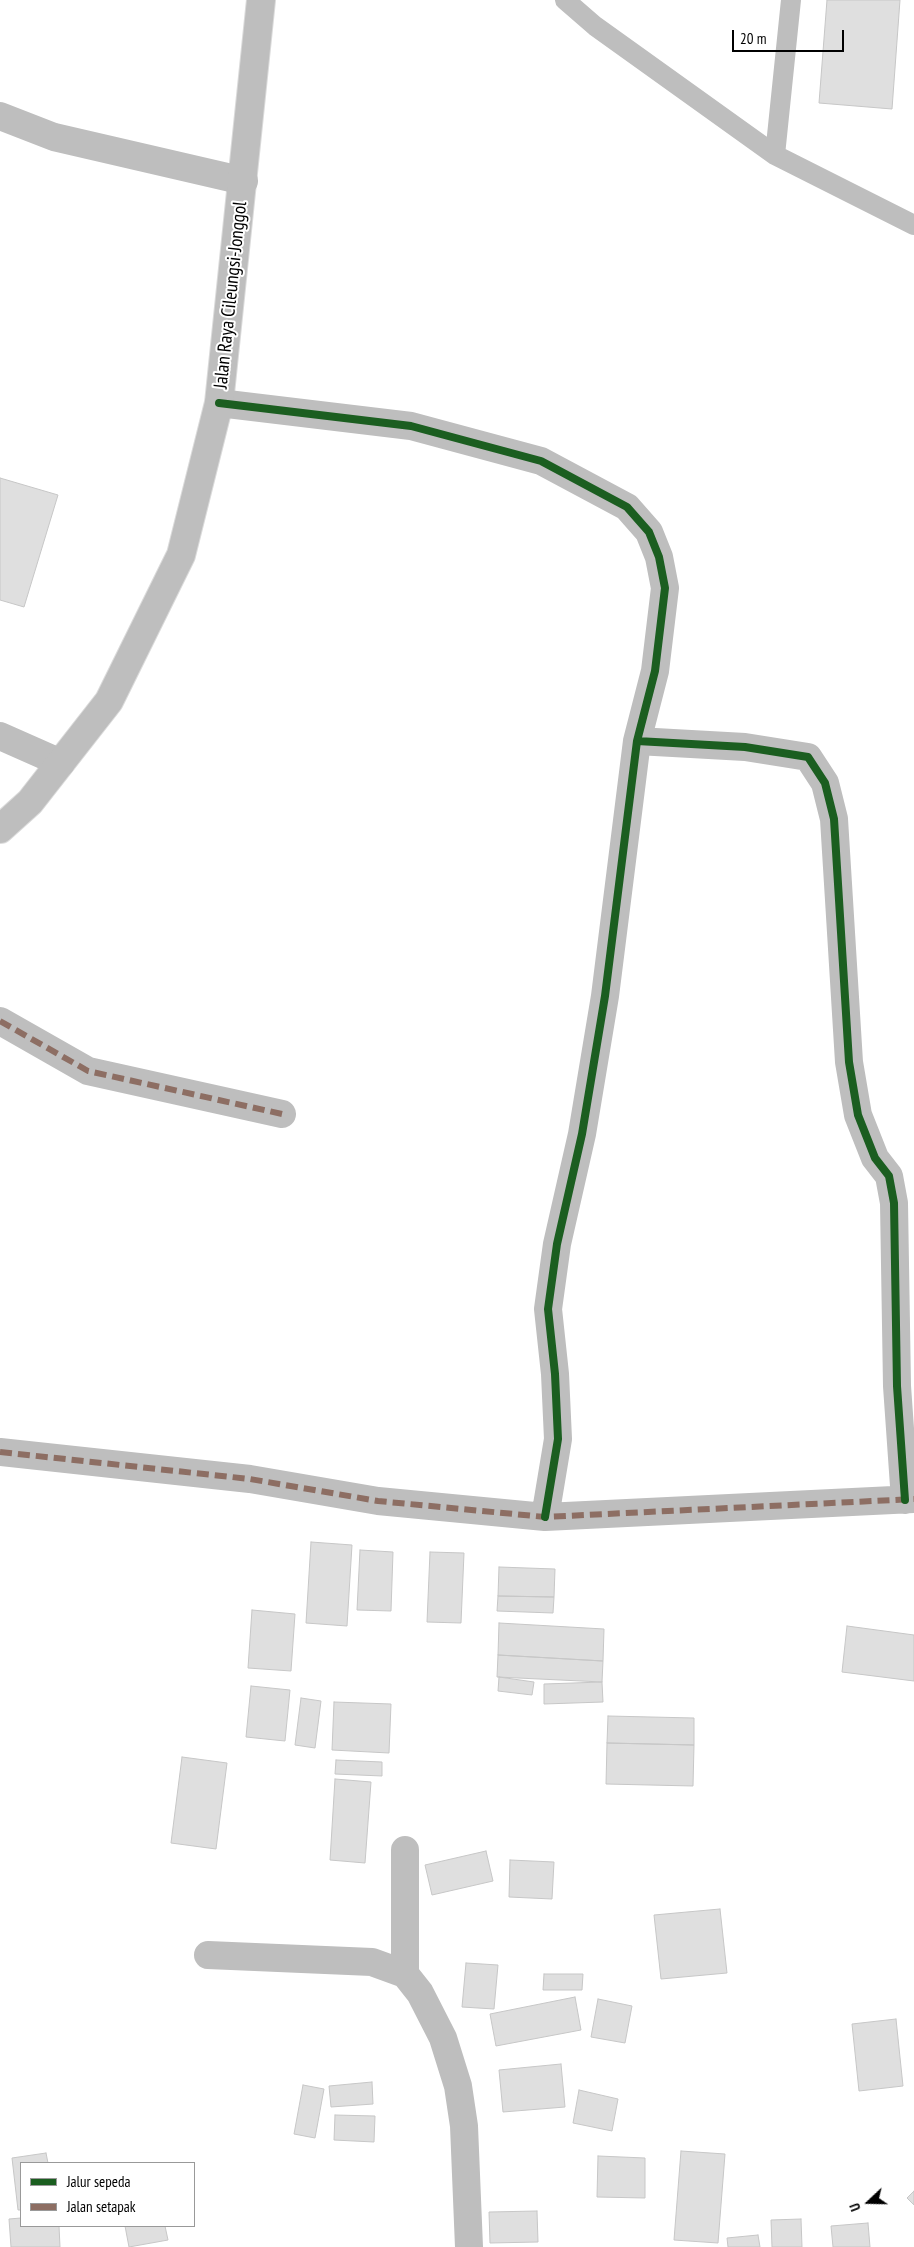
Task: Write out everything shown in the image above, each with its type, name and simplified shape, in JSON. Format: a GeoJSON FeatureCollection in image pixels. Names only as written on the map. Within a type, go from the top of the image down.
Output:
{"type":"FeatureCollection","features":[{"type":"Feature","properties":{"kind":"street","name":"Jalan Raya Cileungsi-Jonggol"},"geometry":{"type":"LineString","coordinates":[[0,829],[30,802],[109,701],[181,554],[219,403],[244,181],[261,0]]}},
{"type":"Feature","properties":{"kind":"street"},"geometry":{"type":"LineString","coordinates":[[0,116],[54,137],[244,181]]}},
{"type":"Feature","properties":{"kind":"street"},"geometry":{"type":"LineString","coordinates":[[219,403],[411,426],[541,461],[627,507],[649,532],[659,557],[665,588],[655,671],[637,741],[605,996],[582,1134],[558,1244],[548,1309],[555,1374],[558,1439],[545,1517]]}},
{"type":"Feature","properties":{"kind":"street"},"geometry":{"type":"LineString","coordinates":[[0,736],[61,763]]}},
{"type":"Feature","properties":{"kind":"street"},"geometry":{"type":"LineString","coordinates":[[0,1452],[250,1478],[378,1501],[545,1517],[910,1500],[897,1386],[894,1203],[889,1176],[875,1158],[858,1115],[849,1062],[834,819],[825,783],[808,757],[744,747],[637,741]]}},
{"type":"Feature","properties":{"kind":"street"},"geometry":{"type":"LineString","coordinates":[[0,1021],[88,1071],[282,1114]]}},
{"type":"Feature","properties":{"kind":"street"},"geometry":{"type":"LineString","coordinates":[[405,1850],[405,1974]]}},
{"type":"Feature","properties":{"kind":"street"},"geometry":{"type":"LineString","coordinates":[[208,1955],[372,1962],[405,1974],[420,1994],[443,2038],[458,2086],[464,2126],[469,2247]]}},
{"type":"Feature","properties":{"kind":"lane"},"geometry":{"type":"LineString","coordinates":[[565,0],[595,26],[775,155],[914,225]]}},
{"type":"Feature","properties":{"kind":"lane"},"geometry":{"type":"LineString","coordinates":[[775,155],[791,0]]}},
{"type":"Feature","properties":{"kind":"building"},"geometry":{"type":"Polygon","coordinates":[[[827,0],[900,0],[892,109],[819,103],[827,0]]]}},
{"type":"Feature","properties":{"kind":"building"},"geometry":{"type":"Polygon","coordinates":[[[0,478],[58,495],[24,607],[0,600],[0,478]]]}},
{"type":"Feature","properties":{"kind":"building"},"geometry":{"type":"Polygon","coordinates":[[[311,1542],[352,1545],[347,1626],[306,1623],[311,1542]]]}},
{"type":"Feature","properties":{"kind":"building"},"geometry":{"type":"Polygon","coordinates":[[[360,1550],[393,1552],[391,1611],[357,1610],[360,1550]]]}},
{"type":"Feature","properties":{"kind":"building"},"geometry":{"type":"Polygon","coordinates":[[[430,1552],[464,1553],[461,1623],[427,1622],[430,1552]]]}},
{"type":"Feature","properties":{"kind":"building"},"geometry":{"type":"Polygon","coordinates":[[[499,1567],[555,1569],[554,1597],[498,1596],[499,1567]]]}},
{"type":"Feature","properties":{"kind":"building"},"geometry":{"type":"Polygon","coordinates":[[[498,1596],[554,1597],[553,1613],[497,1611],[498,1596]]]}},
{"type":"Feature","properties":{"kind":"building"},"geometry":{"type":"Polygon","coordinates":[[[252,1610],[295,1614],[291,1671],[248,1668],[252,1610]]]}},
{"type":"Feature","properties":{"kind":"building"},"geometry":{"type":"Polygon","coordinates":[[[499,1623],[604,1629],[603,1661],[498,1655],[499,1623]]]}},
{"type":"Feature","properties":{"kind":"building"},"geometry":{"type":"Polygon","coordinates":[[[847,1626],[914,1635],[914,1681],[842,1672],[847,1626]]]}},
{"type":"Feature","properties":{"kind":"building"},"geometry":{"type":"Polygon","coordinates":[[[498,1655],[603,1661],[602,1682],[497,1677],[498,1655]]]}},
{"type":"Feature","properties":{"kind":"building"},"geometry":{"type":"Polygon","coordinates":[[[499,1677],[534,1682],[532,1695],[498,1691],[499,1677]]]}},
{"type":"Feature","properties":{"kind":"building"},"geometry":{"type":"Polygon","coordinates":[[[602,1682],[603,1702],[544,1704],[544,1684],[602,1682]]]}},
{"type":"Feature","properties":{"kind":"building"},"geometry":{"type":"Polygon","coordinates":[[[251,1686],[290,1690],[285,1741],[246,1737],[251,1686]]]}},
{"type":"Feature","properties":{"kind":"building"},"geometry":{"type":"Polygon","coordinates":[[[301,1698],[321,1701],[315,1748],[295,1745],[301,1698]]]}},
{"type":"Feature","properties":{"kind":"building"},"geometry":{"type":"Polygon","coordinates":[[[334,1702],[391,1704],[389,1753],[332,1750],[334,1702]]]}},
{"type":"Feature","properties":{"kind":"building"},"geometry":{"type":"Polygon","coordinates":[[[608,1716],[694,1718],[694,1745],[607,1743],[608,1716]]]}},
{"type":"Feature","properties":{"kind":"building"},"geometry":{"type":"Polygon","coordinates":[[[607,1743],[694,1745],[693,1786],[606,1784],[607,1743]]]}},
{"type":"Feature","properties":{"kind":"building"},"geometry":{"type":"Polygon","coordinates":[[[182,1757],[227,1763],[216,1849],[171,1843],[182,1757]]]}},
{"type":"Feature","properties":{"kind":"building"},"geometry":{"type":"Polygon","coordinates":[[[336,1760],[382,1762],[382,1776],[335,1774],[336,1760]]]}},
{"type":"Feature","properties":{"kind":"building"},"geometry":{"type":"Polygon","coordinates":[[[335,1779],[371,1782],[365,1863],[330,1860],[335,1779]]]}},
{"type":"Feature","properties":{"kind":"building"},"geometry":{"type":"Polygon","coordinates":[[[486,1851],[493,1881],[432,1895],[425,1865],[486,1851]]]}},
{"type":"Feature","properties":{"kind":"building"},"geometry":{"type":"Polygon","coordinates":[[[510,1860],[554,1862],[552,1899],[509,1897],[510,1860]]]}},
{"type":"Feature","properties":{"kind":"building"},"geometry":{"type":"Polygon","coordinates":[[[720,1909],[727,1973],[661,1979],[654,1915],[720,1909]]]}},
{"type":"Feature","properties":{"kind":"building"},"geometry":{"type":"Polygon","coordinates":[[[466,1963],[498,1965],[494,2009],[462,2007],[466,1963]]]}},
{"type":"Feature","properties":{"kind":"building"},"geometry":{"type":"Polygon","coordinates":[[[544,1974],[583,1974],[582,1990],[543,1990],[544,1974]]]}},
{"type":"Feature","properties":{"kind":"building"},"geometry":{"type":"Polygon","coordinates":[[[575,1997],[581,2030],[496,2046],[490,2014],[575,1997]]]}},
{"type":"Feature","properties":{"kind":"building"},"geometry":{"type":"Polygon","coordinates":[[[598,1999],[632,2006],[625,2043],[591,2037],[598,1999]]]}},
{"type":"Feature","properties":{"kind":"building"},"geometry":{"type":"Polygon","coordinates":[[[896,2019],[903,2086],[859,2091],[852,2024],[896,2019]]]}},
{"type":"Feature","properties":{"kind":"building"},"geometry":{"type":"Polygon","coordinates":[[[561,2064],[565,2107],[503,2112],[499,2070],[561,2064]]]}},
{"type":"Feature","properties":{"kind":"building"},"geometry":{"type":"Polygon","coordinates":[[[372,2082],[373,2104],[331,2107],[329,2086],[372,2082]]]}},
{"type":"Feature","properties":{"kind":"building"},"geometry":{"type":"Polygon","coordinates":[[[303,2085],[324,2089],[315,2138],[294,2134],[303,2085]]]}},
{"type":"Feature","properties":{"kind":"building"},"geometry":{"type":"Polygon","coordinates":[[[579,2090],[618,2099],[612,2131],[573,2123],[579,2090]]]}},
{"type":"Feature","properties":{"kind":"building"},"geometry":{"type":"Polygon","coordinates":[[[335,2115],[375,2116],[374,2142],[334,2140],[335,2115]]]}},
{"type":"Feature","properties":{"kind":"building"},"geometry":{"type":"Polygon","coordinates":[[[681,2151],[725,2154],[718,2243],[674,2240],[681,2151]]]}},
{"type":"Feature","properties":{"kind":"building"},"geometry":{"type":"Polygon","coordinates":[[[46,2153],[48,2162],[20,2162],[20,2210],[18,2210],[12,2158],[46,2153]]]}},
{"type":"Feature","properties":{"kind":"building"},"geometry":{"type":"Polygon","coordinates":[[[598,2156],[645,2158],[645,2198],[597,2197],[598,2156]]]}},
{"type":"Feature","properties":{"kind":"building"},"geometry":{"type":"Polygon","coordinates":[[[914,2191],[914,2205],[907,2198],[914,2191]]]}},
{"type":"Feature","properties":{"kind":"building"},"geometry":{"type":"Polygon","coordinates":[[[537,2211],[538,2242],[490,2243],[489,2212],[537,2211]]]}},
{"type":"Feature","properties":{"kind":"building"},"geometry":{"type":"Polygon","coordinates":[[[20,2218],[20,2227],[59,2227],[60,2247],[11,2247],[9,2219],[20,2218]]]}},
{"type":"Feature","properties":{"kind":"building"},"geometry":{"type":"Polygon","coordinates":[[[801,2219],[802,2247],[772,2247],[771,2220],[801,2219]]]}},
{"type":"Feature","properties":{"kind":"building"},"geometry":{"type":"Polygon","coordinates":[[[868,2223],[870,2247],[833,2247],[831,2226],[868,2223]]]}},
{"type":"Feature","properties":{"kind":"building"},"geometry":{"type":"Polygon","coordinates":[[[125,2227],[165,2227],[168,2240],[129,2247],[125,2227]]]}},
{"type":"Feature","properties":{"kind":"building"},"geometry":{"type":"Polygon","coordinates":[[[758,2235],[760,2247],[728,2247],[727,2238],[758,2235]]]}},
{"type":"Feature","properties":{"kind":"marked path"},"geometry":{"type":"LineString","coordinates":[[0,1021],[88,1071],[282,1114]]}},
{"type":"Feature","properties":{"kind":"marked path"},"geometry":{"type":"LineString","coordinates":[[0,1452],[250,1479],[378,1501],[545,1517],[914,1499]]}},
{"type":"Feature","properties":{"kind":"cycle path"},"geometry":{"type":"LineString","coordinates":[[219,403],[411,426],[541,461],[627,507],[649,532],[659,557],[665,588],[655,671],[637,741],[605,996],[582,1134],[557,1244],[548,1309],[555,1374],[558,1439],[545,1517]]}},
{"type":"Feature","properties":{"kind":"cycle path"},"geometry":{"type":"LineString","coordinates":[[637,741],[745,747],[808,757],[825,783],[834,819],[849,1062],[858,1115],[875,1158],[889,1176],[894,1203],[897,1386],[905,1500]]}}]}
